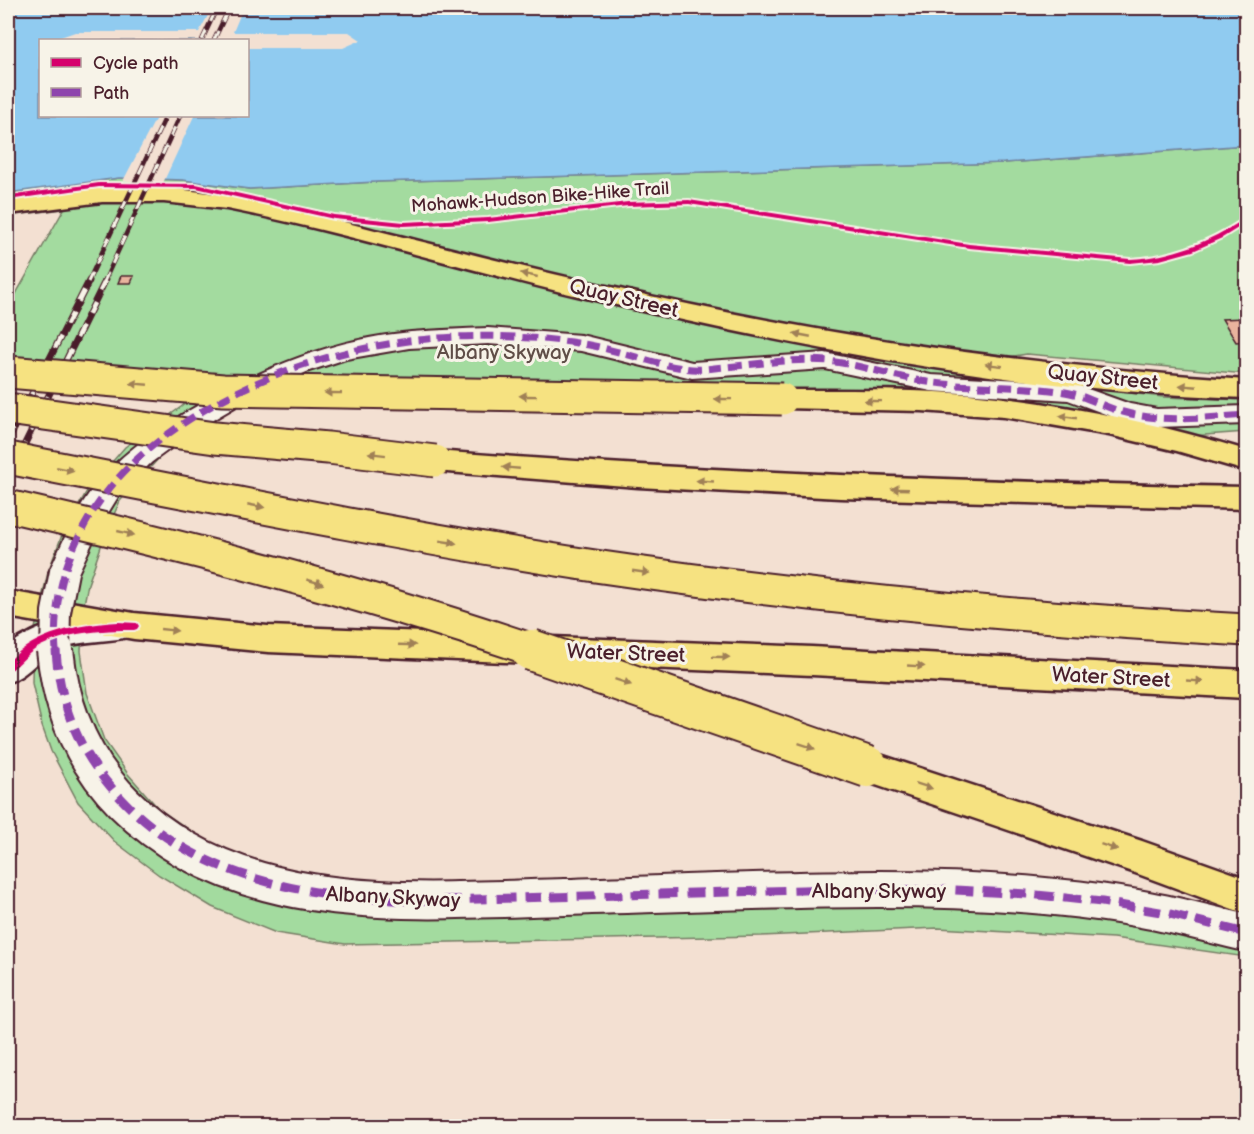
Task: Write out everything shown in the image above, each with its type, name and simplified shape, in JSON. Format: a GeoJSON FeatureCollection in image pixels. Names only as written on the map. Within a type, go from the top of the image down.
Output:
{"type":"FeatureCollection","features":[{"type":"Feature","properties":{"kind":"main road","name":"Quay Street"},"geometry":{"type":"LineString","coordinates":[[8,207],[59,197],[106,193],[162,193],[205,197],[661,307],[807,336],[1030,370],[1246,389]]}},
{"type":"Feature","properties":{"kind":"main road"},"geometry":{"type":"LineString","coordinates":[[8,372],[223,390],[969,404],[1080,419],[1183,443],[1246,461]]}},
{"type":"Feature","properties":{"kind":"main road"},"geometry":{"type":"LineString","coordinates":[[8,409],[215,438],[547,471],[777,485],[1246,498]]}},
{"type":"Feature","properties":{"kind":"main road"},"geometry":{"type":"LineString","coordinates":[[8,458],[432,539],[619,569],[796,593],[970,611],[1246,630]]}},
{"type":"Feature","properties":{"kind":"main road"},"geometry":{"type":"LineString","coordinates":[[958,491],[1246,481]]}},
{"type":"Feature","properties":{"kind":"main road"},"geometry":{"type":"LineString","coordinates":[[8,506],[131,534],[278,572],[449,622],[1246,896]]}},
{"type":"Feature","properties":{"kind":"main road","name":"Water Street"},"geometry":{"type":"LineString","coordinates":[[8,604],[134,626],[268,639],[621,653],[1246,684]]}},
{"type":"Feature","properties":{"kind":"street","name":"Albany Skyway"},"geometry":{"type":"LineString","coordinates":[[1246,415],[1157,418],[1125,412],[1071,393],[931,383],[854,365],[825,361],[692,370],[581,344],[488,336],[410,340],[353,350],[300,365],[253,385],[184,425],[142,455],[111,485],[86,525],[64,572],[54,618],[55,666],[64,709],[91,764],[113,792],[171,842],[212,862],[264,881],[321,894],[411,901],[842,889],[1008,892],[1141,908],[1246,933]]}},
{"type":"Feature","properties":{"kind":"street"},"geometry":{"type":"LineString","coordinates":[[8,668],[38,644],[70,631],[108,625],[134,626]]}},
{"type":"Feature","properties":{"kind":"green space"},"geometry":{"type":"Polygon","coordinates":[[[1246,145],[1246,374],[1027,354],[933,369],[1163,397],[1246,400],[1246,432],[1191,436],[953,400],[780,389],[300,382],[236,407],[202,425],[159,458],[120,501],[106,532],[88,584],[83,609],[81,651],[87,693],[104,740],[128,774],[159,809],[203,839],[255,863],[319,885],[655,887],[1246,922],[1246,957],[1113,938],[938,928],[762,936],[345,944],[276,933],[212,907],[159,875],[114,841],[78,802],[51,751],[42,726],[32,683],[33,637],[48,572],[62,535],[87,491],[125,447],[181,407],[219,375],[8,357],[8,308],[64,209],[8,216],[8,193],[119,178],[183,180],[249,189],[375,182],[1004,163],[1246,145]]]}},
{"type":"Feature","properties":{"kind":"water"},"geometry":{"type":"Polygon","coordinates":[[[8,8],[1246,8],[1246,145],[1004,163],[375,182],[249,189],[183,180],[119,178],[8,193],[8,8]]]}},
{"type":"Feature","properties":{"kind":"pier"},"geometry":{"type":"Polygon","coordinates":[[[212,8],[243,8],[233,32],[349,32],[361,40],[343,48],[249,48],[249,39],[55,39],[75,32],[199,32],[212,8]]]}},
{"type":"Feature","properties":{"kind":"pier"},"geometry":{"type":"Polygon","coordinates":[[[156,117],[194,117],[163,183],[123,181],[156,117]]]}},
{"type":"Feature","properties":{"kind":"building"},"geometry":{"type":"Polygon","coordinates":[[[121,276],[134,276],[131,283],[118,283],[121,276]]]}},
{"type":"Feature","properties":{"kind":"building"},"geometry":{"type":"Polygon","coordinates":[[[1242,315],[1246,315],[1246,341],[1236,342],[1222,319],[1244,318],[1242,315]]]}},
{"type":"Feature","properties":{"kind":"railway"},"geometry":{"type":"LineString","coordinates":[[202,39],[217,8]]}},
{"type":"Feature","properties":{"kind":"railway"},"geometry":{"type":"LineString","coordinates":[[214,39],[229,8]]}},
{"type":"Feature","properties":{"kind":"railway"},"geometry":{"type":"LineString","coordinates":[[88,282],[166,117]]}},
{"type":"Feature","properties":{"kind":"railway"},"geometry":{"type":"LineString","coordinates":[[104,282],[180,117]]}},
{"type":"Feature","properties":{"kind":"railway"},"geometry":{"type":"LineString","coordinates":[[8,441],[89,281]]}},
{"type":"Feature","properties":{"kind":"railway"},"geometry":{"type":"LineString","coordinates":[[8,478],[105,281]]}},
{"type":"Feature","properties":{"kind":"marked path"},"geometry":{"type":"LineString","coordinates":[[1246,415],[1156,418],[1118,411],[1065,392],[935,383],[826,361],[788,361],[687,369],[606,348],[521,337],[463,336],[377,345],[318,360],[252,386],[186,422],[130,464],[109,487],[80,533],[61,581],[54,630],[58,678],[71,725],[95,768],[128,807],[170,841],[196,856],[225,869],[286,887],[349,897],[411,901],[842,889],[991,892],[1102,902],[1179,916],[1246,933]]}},
{"type":"Feature","properties":{"kind":"cycle path","name":"Mohawk-Hudson Bike-Hike Trail"},"geometry":{"type":"LineString","coordinates":[[8,198],[99,185],[196,186],[334,217],[404,224],[488,220],[628,204],[689,202],[969,246],[1130,261],[1160,258],[1191,250],[1220,237],[1246,220]]}},
{"type":"Feature","properties":{"kind":"cycle path"},"geometry":{"type":"LineString","coordinates":[[8,668],[33,646],[65,633],[101,627],[134,626]]}}]}
